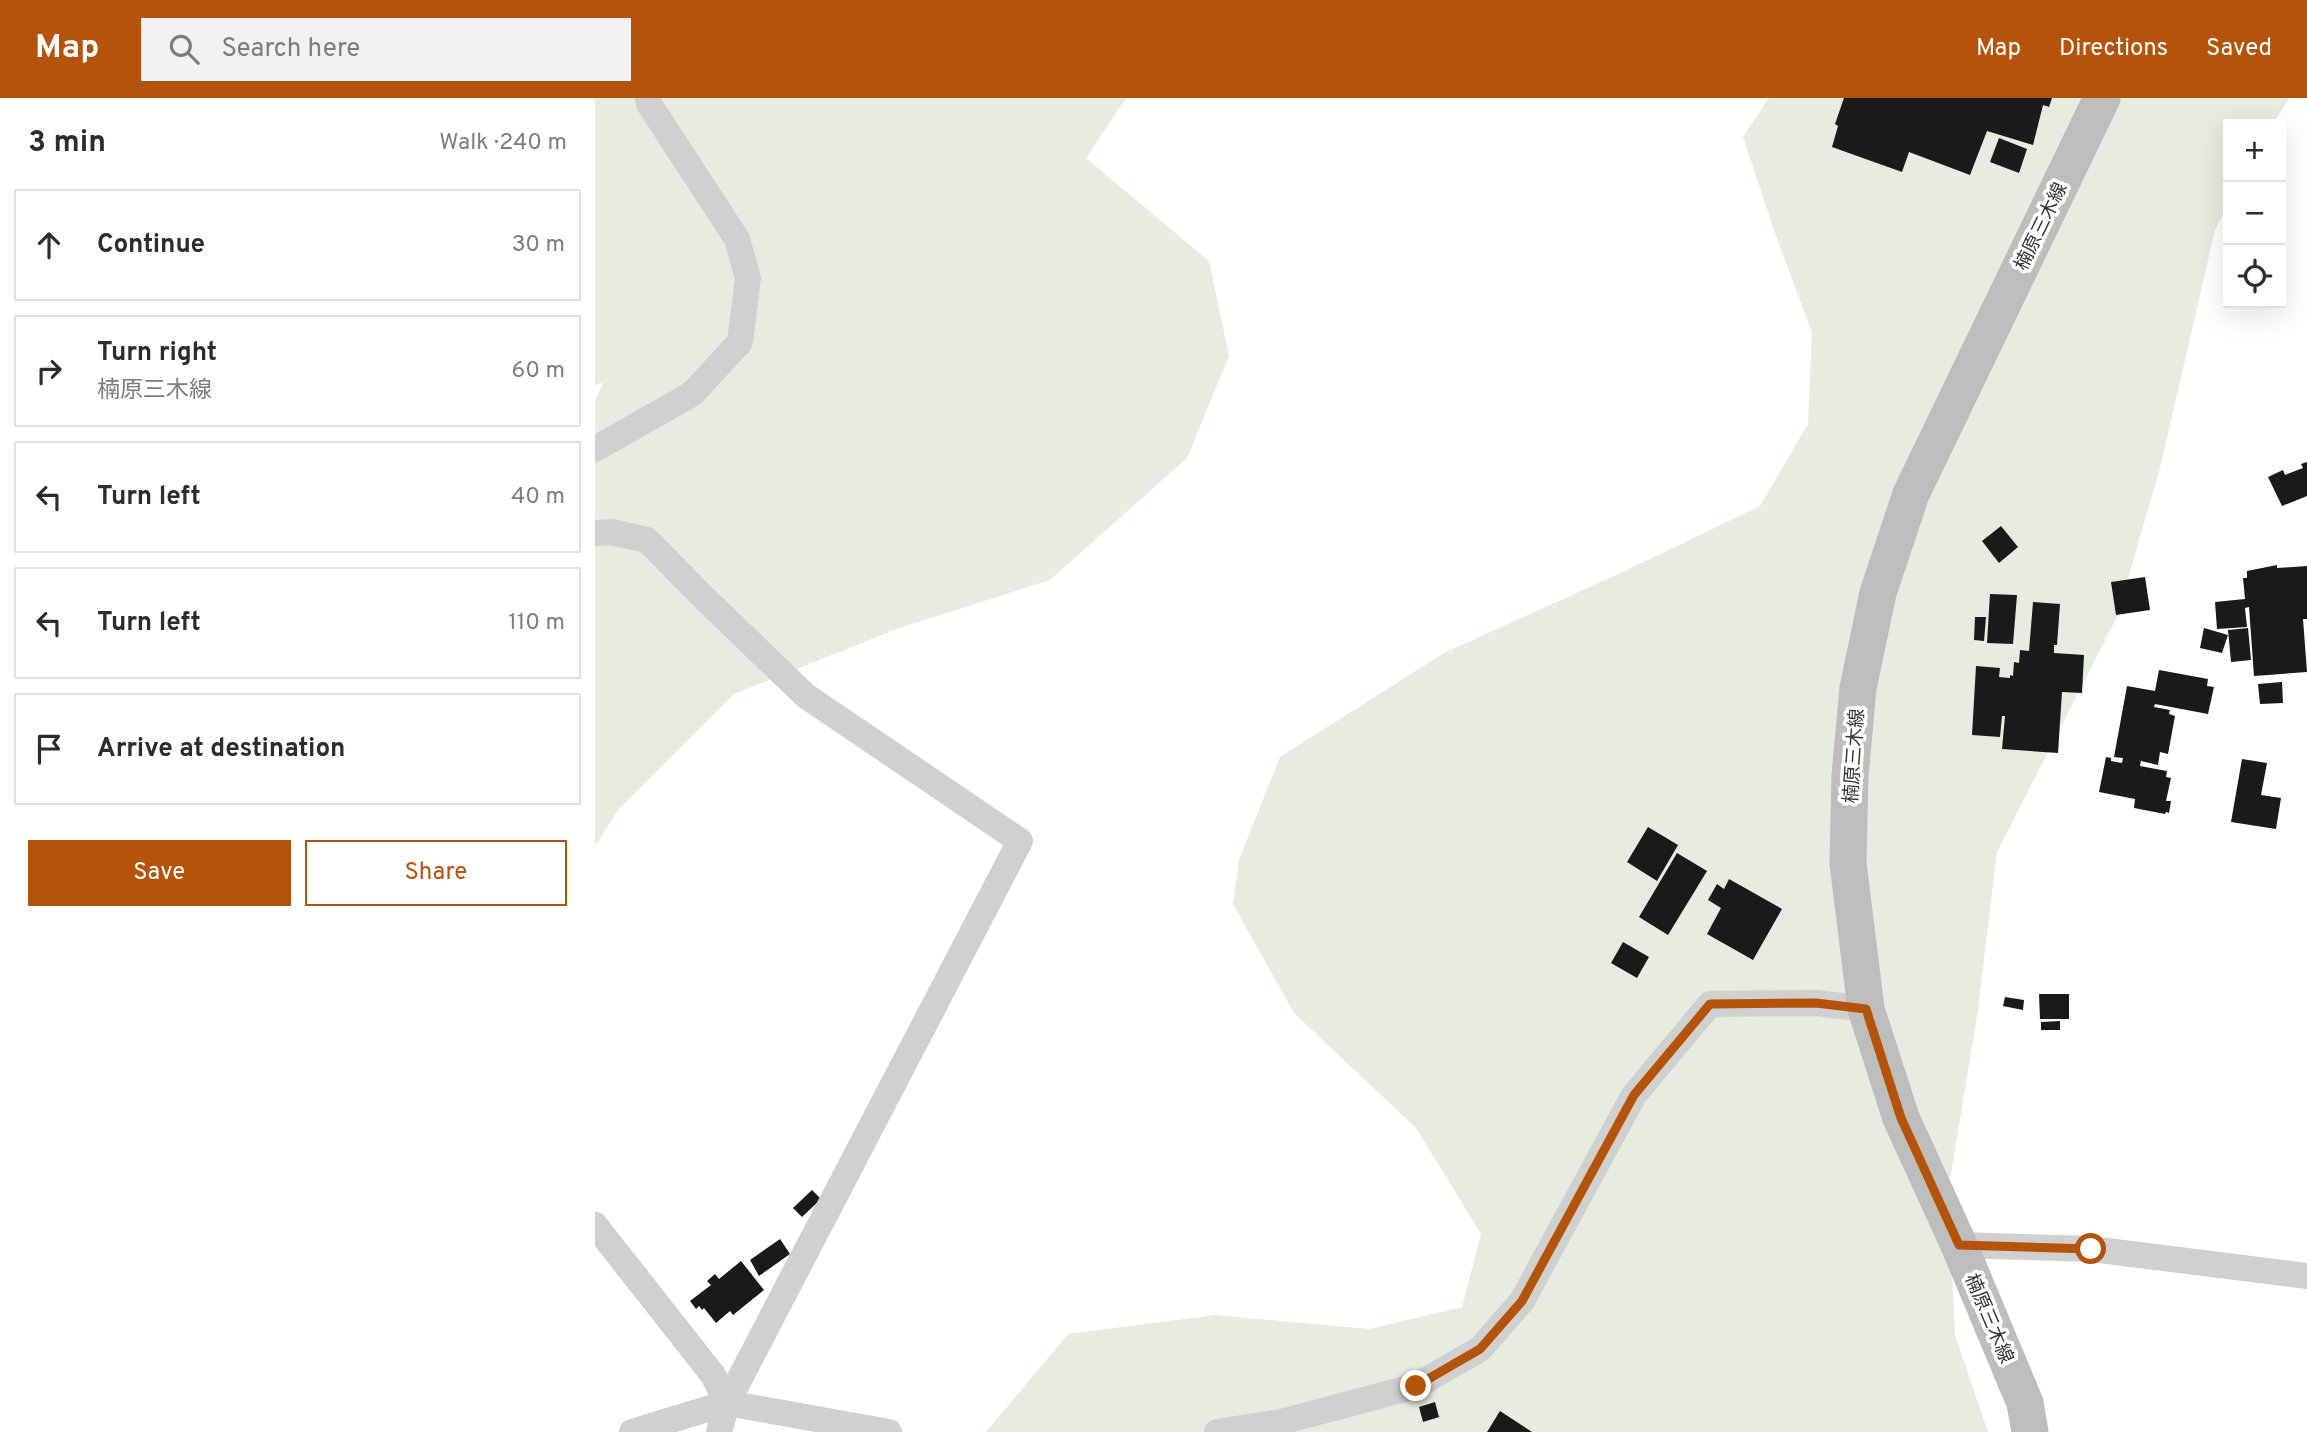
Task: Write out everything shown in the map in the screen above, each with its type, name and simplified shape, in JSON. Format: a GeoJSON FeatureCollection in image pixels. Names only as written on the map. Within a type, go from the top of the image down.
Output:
{"type":"FeatureCollection","features":[{"type":"Feature","properties":{"kind":"main road","name":"楠原三木線"},"geometry":{"type":"LineString","coordinates":[[2030,1432],[2025,1403],[1959,1245],[1901,1118],[1866,1009],[1848,863],[1850,776],[1858,688],[1878,593],[1911,494],[2102,98]]}},
{"type":"Feature","properties":{"kind":"street"},"geometry":{"type":"LineString","coordinates":[[595,449],[692,394],[740,342],[748,278],[737,239],[649,104],[648,98]]}},
{"type":"Feature","properties":{"kind":"street"},"geometry":{"type":"LineString","coordinates":[[595,533],[611,532],[647,540],[806,696],[1020,841],[727,1403],[719,1432]]}},
{"type":"Feature","properties":{"kind":"street"},"geometry":{"type":"LineString","coordinates":[[1217,1432],[1281,1422],[1416,1386],[1480,1349],[1522,1301],[1634,1095],[1710,1004],[1816,1003],[1866,1009]]}},
{"type":"Feature","properties":{"kind":"street"},"geometry":{"type":"LineString","coordinates":[[595,1225],[713,1375],[727,1403]]}},
{"type":"Feature","properties":{"kind":"street"},"geometry":{"type":"LineString","coordinates":[[1959,1245],[2091,1249],[2307,1276]]}},
{"type":"Feature","properties":{"kind":"street"},"geometry":{"type":"LineString","coordinates":[[632,1432],[727,1403],[889,1432]]}},
{"type":"Feature","properties":{"kind":"shaded area"},"geometry":{"type":"Polygon","coordinates":[[[595,98],[1126,98],[1086,158],[1209,261],[1229,356],[1187,458],[1050,580],[899,628],[734,694],[618,810],[595,846],[595,401],[603,383],[595,385],[595,98]]]}},
{"type":"Feature","properties":{"kind":"shaded area"},"geometry":{"type":"Polygon","coordinates":[[[1769,98],[2290,98],[2275,119],[2223,119],[2223,215],[2215,230],[2160,468],[2117,617],[1997,852],[1977,1017],[1948,1192],[1955,1335],[1988,1432],[986,1432],[1068,1334],[1215,1315],[1369,1329],[1462,1307],[1481,1234],[1416,1128],[1294,1013],[1233,904],[1239,860],[1280,757],[1444,653],[1760,506],[1808,424],[1812,333],[1743,137],[1769,98]]]}},
{"type":"Feature","properties":{"kind":"building"},"geometry":{"type":"Polygon","coordinates":[[[1844,98],[2052,98],[2049,107],[2043,105],[2033,145],[1987,131],[1970,175],[1909,152],[1902,172],[1832,147],[1838,126],[1835,124],[1844,98]]]}},
{"type":"Feature","properties":{"kind":"building"},"geometry":{"type":"Polygon","coordinates":[[[1999,138],[2027,149],[2019,173],[1990,162],[1999,138]]]}},
{"type":"Feature","properties":{"kind":"building"},"geometry":{"type":"Polygon","coordinates":[[[2307,462],[2307,496],[2282,506],[2268,477],[2283,470],[2285,475],[2303,468],[2301,464],[2307,462]]]}},
{"type":"Feature","properties":{"kind":"building"},"geometry":{"type":"Polygon","coordinates":[[[2001,526],[2018,547],[1999,563],[1982,541],[2001,526]]]}},
{"type":"Feature","properties":{"kind":"building"},"geometry":{"type":"Polygon","coordinates":[[[2277,565],[2277,568],[2307,566],[2307,619],[2303,619],[2307,672],[2254,676],[2249,607],[2245,608],[2247,627],[2217,629],[2215,602],[2245,599],[2243,578],[2247,578],[2247,571],[2277,565]]]}},
{"type":"Feature","properties":{"kind":"building"},"geometry":{"type":"Polygon","coordinates":[[[2145,577],[2150,610],[2116,615],[2111,582],[2145,577]]]}},
{"type":"Feature","properties":{"kind":"building"},"geometry":{"type":"Polygon","coordinates":[[[1990,594],[2017,595],[2013,644],[1987,643],[1990,594]]]}},
{"type":"Feature","properties":{"kind":"building"},"geometry":{"type":"Polygon","coordinates":[[[2033,602],[2060,604],[2054,653],[2084,655],[2082,693],[2062,692],[2058,753],[2002,749],[2005,716],[2002,716],[2000,737],[1972,735],[1976,666],[2000,668],[1999,677],[2013,676],[2014,662],[2019,663],[2020,650],[2029,651],[2033,602]]]}},
{"type":"Feature","properties":{"kind":"building"},"geometry":{"type":"Polygon","coordinates":[[[1975,617],[1986,617],[1984,641],[1974,640],[1975,617]]]}},
{"type":"Feature","properties":{"kind":"building"},"geometry":{"type":"Polygon","coordinates":[[[2204,628],[2228,635],[2222,653],[2200,648],[2204,628]]]}},
{"type":"Feature","properties":{"kind":"building"},"geometry":{"type":"Polygon","coordinates":[[[2248,628],[2251,660],[2231,662],[2228,630],[2248,628]]]}},
{"type":"Feature","properties":{"kind":"building"},"geometry":{"type":"Polygon","coordinates":[[[2159,670],[2208,679],[2207,686],[2214,687],[2208,714],[2155,704],[2154,707],[2170,710],[2169,714],[2175,716],[2168,754],[2160,752],[2158,765],[2141,761],[2140,766],[2167,771],[2166,777],[2171,778],[2166,801],[2171,801],[2169,813],[2165,814],[2134,808],[2135,799],[2099,792],[2106,757],[2122,763],[2123,758],[2114,757],[2127,686],[2155,691],[2159,670]]]}},
{"type":"Feature","properties":{"kind":"building"},"geometry":{"type":"Polygon","coordinates":[[[2282,682],[2283,703],[2260,704],[2258,684],[2282,682]]]}},
{"type":"Feature","properties":{"kind":"building"},"geometry":{"type":"Polygon","coordinates":[[[2242,759],[2267,763],[2261,795],[2281,798],[2276,829],[2231,822],[2242,759]]]}},
{"type":"Feature","properties":{"kind":"building"},"geometry":{"type":"Polygon","coordinates":[[[1648,827],[1678,845],[1657,881],[1627,862],[1648,827]]]}},
{"type":"Feature","properties":{"kind":"building"},"geometry":{"type":"Polygon","coordinates":[[[1677,853],[1707,871],[1668,935],[1639,917],[1677,853]]]}},
{"type":"Feature","properties":{"kind":"building"},"geometry":{"type":"Polygon","coordinates":[[[1729,879],[1782,909],[1753,960],[1707,934],[1721,908],[1708,900],[1717,884],[1724,889],[1729,879]]]}},
{"type":"Feature","properties":{"kind":"building"},"geometry":{"type":"Polygon","coordinates":[[[1623,942],[1649,957],[1637,978],[1611,963],[1623,942]]]}},
{"type":"Feature","properties":{"kind":"building"},"geometry":{"type":"Polygon","coordinates":[[[2039,994],[2069,994],[2069,1019],[2040,1019],[2039,994]]]}},
{"type":"Feature","properties":{"kind":"building"},"geometry":{"type":"Polygon","coordinates":[[[2005,997],[2024,1000],[2023,1010],[2003,1006],[2005,997]]]}},
{"type":"Feature","properties":{"kind":"building"},"geometry":{"type":"Polygon","coordinates":[[[2060,1021],[2060,1030],[2041,1030],[2041,1022],[2060,1021]]]}},
{"type":"Feature","properties":{"kind":"building"},"geometry":{"type":"Polygon","coordinates":[[[812,1190],[821,1199],[802,1217],[793,1208],[812,1190]]]}},
{"type":"Feature","properties":{"kind":"building"},"geometry":{"type":"Polygon","coordinates":[[[780,1239],[790,1254],[759,1276],[750,1260],[780,1239]]]}},
{"type":"Feature","properties":{"kind":"building"},"geometry":{"type":"Polygon","coordinates":[[[741,1261],[764,1290],[733,1315],[730,1311],[716,1323],[704,1308],[702,1310],[699,1306],[696,1309],[690,1301],[711,1285],[707,1281],[715,1274],[719,1279],[741,1261]]]}},
{"type":"Feature","properties":{"kind":"building"},"geometry":{"type":"Polygon","coordinates":[[[1435,1402],[1439,1417],[1423,1422],[1419,1407],[1435,1402]]]}},
{"type":"Feature","properties":{"kind":"building"},"geometry":{"type":"Polygon","coordinates":[[[1500,1411],[1532,1432],[1487,1432],[1500,1411]]]}},
{"type":"Feature","properties":{"kind":"route"},"geometry":{"type":"LineString","coordinates":[[1416,1386],[1480,1349],[1522,1301],[1634,1095],[1710,1004],[1816,1003],[1866,1009],[1901,1118],[1959,1245],[2091,1249]]}}]}
